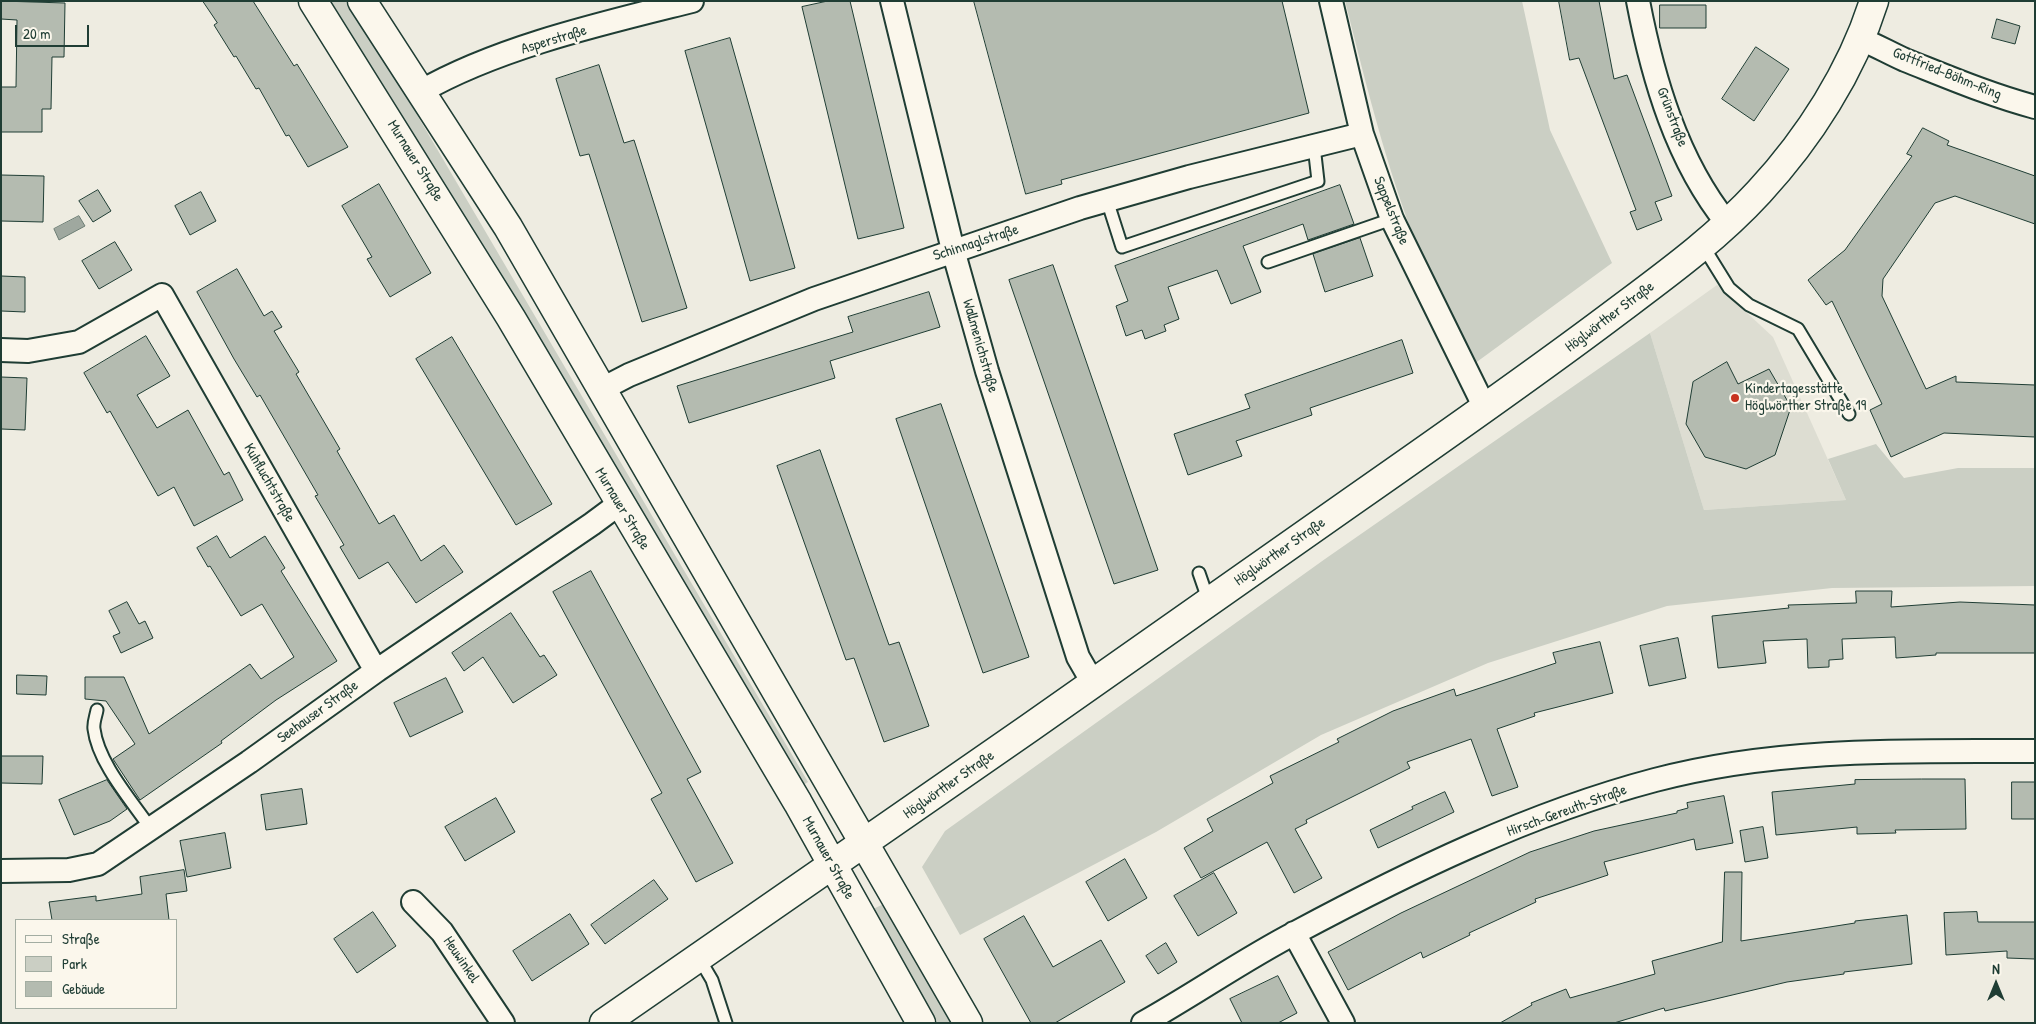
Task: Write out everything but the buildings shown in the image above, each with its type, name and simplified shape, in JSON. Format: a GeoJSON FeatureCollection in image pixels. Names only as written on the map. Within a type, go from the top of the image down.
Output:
{"type":"FeatureCollection","features":[{"type":"Feature","properties":{"kind":"main road","name":"Murnauer Straße"},"geometry":{"type":"LineString","coordinates":[[313,1],[510,318],[833,866],[921,1023]]}},
{"type":"Feature","properties":{"kind":"main road"},"geometry":{"type":"LineString","coordinates":[[362,1],[508,227],[968,1023]]}},
{"type":"Feature","properties":{"kind":"main road","name":"Höglwörther Straße"},"geometry":{"type":"LineString","coordinates":[[604,1023],[865,844],[1485,408],[1583,338],[1703,246],[1758,193],[1810,129],[1860,39],[1874,1]]}},
{"type":"Feature","properties":{"kind":"street","name":"Asperstraße"},"geometry":{"type":"LineString","coordinates":[[420,92],[450,74],[537,44],[692,1]]}},
{"type":"Feature","properties":{"kind":"street","name":"Wallmenichstraße"},"geometry":{"type":"LineString","coordinates":[[892,1],[953,250],[987,371],[1078,657],[1093,683]]}},
{"type":"Feature","properties":{"kind":"street","name":"Sappelstraße"},"geometry":{"type":"LineString","coordinates":[[1331,1],[1362,134],[1392,219],[1441,323],[1485,408]]}},
{"type":"Feature","properties":{"kind":"street","name":"Grünstraße"},"geometry":{"type":"LineString","coordinates":[[1638,1],[1648,49],[1671,124],[1710,202],[1727,223]]}},
{"type":"Feature","properties":{"kind":"street","name":"Gottfried-Böhm-Ring"},"geometry":{"type":"LineString","coordinates":[[1860,39],[1881,46],[1902,58],[1991,95],[2035,107]]}},
{"type":"Feature","properties":{"kind":"street","name":"Schinnaglstraße"},"geometry":{"type":"LineString","coordinates":[[602,389],[629,375],[814,299],[953,250],[1106,200],[1362,134]]}},
{"type":"Feature","properties":{"kind":"street","name":"Kuhfluchtstraße"},"geometry":{"type":"LineString","coordinates":[[1,350],[28,351],[79,342],[162,295],[376,671]]}},
{"type":"Feature","properties":{"kind":"street","name":"Seehauser Straße"},"geometry":{"type":"LineString","coordinates":[[1,871],[68,870],[98,864],[592,524],[618,504]]}},
{"type":"Feature","properties":{"kind":"street","name":"Hirsch-Gereuth-Straße"},"geometry":{"type":"LineString","coordinates":[[1143,1023],[1294,933],[1440,861],[1545,816],[1655,780],[1739,764],[1825,753],[2035,750]]}},
{"type":"Feature","properties":{"kind":"street","name":"Heuwinkel"},"geometry":{"type":"LineString","coordinates":[[413,902],[442,932],[503,1023]]}},
{"type":"Feature","properties":{"kind":"street"},"geometry":{"type":"LineString","coordinates":[[1294,933],[1343,1023]]}},
{"type":"Feature","properties":{"kind":"lane"},"geometry":{"type":"LineString","coordinates":[[1106,200],[1122,247],[1318,181],[1314,146]]}},
{"type":"Feature","properties":{"kind":"lane"},"geometry":{"type":"LineString","coordinates":[[1268,262],[1392,219]]}},
{"type":"Feature","properties":{"kind":"lane"},"geometry":{"type":"LineString","coordinates":[[1703,246],[1729,288],[1749,305],[1798,329],[1849,414]]}},
{"type":"Feature","properties":{"kind":"lane"},"geometry":{"type":"LineString","coordinates":[[1199,573],[1209,602]]}},
{"type":"Feature","properties":{"kind":"lane"},"geometry":{"type":"LineString","coordinates":[[97,710],[93,726],[96,741],[107,763],[151,829]]}},
{"type":"Feature","properties":{"kind":"lane"},"geometry":{"type":"LineString","coordinates":[[699,958],[712,980],[726,1023]]}},
{"type":"Feature","properties":{"kind":"shaded area"},"geometry":{"type":"Polygon","coordinates":[[[79,216],[85,226],[59,240],[54,229],[79,216]]]}},
{"type":"Feature","properties":{"kind":"shaded area","name":"Kindertagesstätte Höglwörther Straße 19"},"geometry":{"type":"Polygon","coordinates":[[[1717,285],[1773,337],[1846,500],[1704,510],[1650,333],[1717,285]]]}},
{"type":"Feature","properties":{"kind":"green space"},"geometry":{"type":"Polygon","coordinates":[[[331,1],[345,1],[406,96],[808,782],[795,790],[509,294],[331,1]]]}},
{"type":"Feature","properties":{"kind":"green space"},"geometry":{"type":"Polygon","coordinates":[[[1345,1],[1522,1],[1550,130],[1612,263],[1474,364],[1431,280],[1401,203],[1362,69],[1345,1]]]}},
{"type":"Feature","properties":{"kind":"green space"},"geometry":{"type":"Polygon","coordinates":[[[1650,333],[1704,510],[1846,500],[1828,459],[1876,444],[1904,478],[1958,468],[2035,468],[2035,586],[1832,588],[1667,606],[1488,663],[1321,735],[1156,832],[960,935],[922,867],[945,831],[1325,559],[1650,333]]]}},
{"type":"Feature","properties":{"kind":"green space"},"geometry":{"type":"Polygon","coordinates":[[[886,903],[955,1023],[938,1023],[873,909],[886,903]]]}},
{"type":"Feature","properties":{"kind":"place","name":"Kindertagesstätte Höglwörther Straße 19"},"geometry":{"type":"Point","coordinates":[1735,398]}}]}
